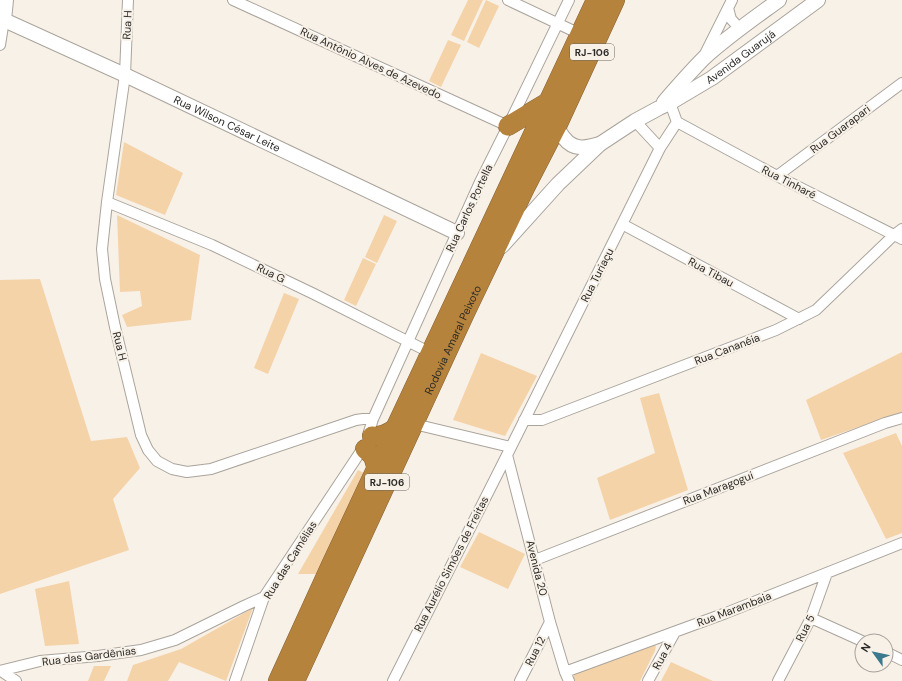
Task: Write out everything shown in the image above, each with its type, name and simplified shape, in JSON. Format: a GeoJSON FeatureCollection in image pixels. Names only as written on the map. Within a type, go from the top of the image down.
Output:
{"type":"FeatureCollection","features":[{"type":"Feature","properties":{"kind":"highway","name":"Rodovia Amaral Peixoto"},"geometry":{"type":"LineString","coordinates":[[295,681],[405,426],[431,353],[596,0]]}},
{"type":"Feature","properties":{"kind":"highway","name":"Rodovia Amaral Peixoto"},"geometry":{"type":"LineString","coordinates":[[278,681],[376,469],[405,426],[491,258],[557,126],[616,0]]}},
{"type":"Feature","properties":{"kind":"highway"},"geometry":{"type":"LineString","coordinates":[[508,126],[548,102]]}},
{"type":"Feature","properties":{"kind":"highway"},"geometry":{"type":"LineString","coordinates":[[376,469],[368,437],[382,436],[405,426]]}},
{"type":"Feature","properties":{"kind":"street","name":"Rua H"},"geometry":{"type":"LineString","coordinates":[[128,0],[125,75],[107,202],[102,249],[105,279],[115,327],[141,435],[148,450],[157,460],[172,469],[187,472],[211,469],[356,420],[363,419],[368,437]]}},
{"type":"Feature","properties":{"kind":"street","name":"Rua Antônio Alves de Azevedo"},"geometry":{"type":"LineString","coordinates":[[233,0],[508,126]]}},
{"type":"Feature","properties":{"kind":"street"},"geometry":{"type":"LineString","coordinates":[[508,0],[580,34]]}},
{"type":"Feature","properties":{"kind":"street","name":"Rua Carlos Portella"},"geometry":{"type":"LineString","coordinates":[[368,437],[408,342],[480,182],[569,0]]}},
{"type":"Feature","properties":{"kind":"street","name":"Avenida Guarujá"},"geometry":{"type":"LineString","coordinates":[[664,106],[702,60],[725,40],[779,0]]}},
{"type":"Feature","properties":{"kind":"street","name":"Avenida Guarujá"},"geometry":{"type":"LineString","coordinates":[[491,258],[558,184],[600,144],[635,121],[712,78],[818,0]]}},
{"type":"Feature","properties":{"kind":"street"},"geometry":{"type":"LineString","coordinates":[[730,4],[731,19],[754,47]]}},
{"type":"Feature","properties":{"kind":"street"},"geometry":{"type":"LineString","coordinates":[[702,60],[730,4]]}},
{"type":"Feature","properties":{"kind":"street","name":"Rua Wilson César Leite"},"geometry":{"type":"LineString","coordinates":[[4,6],[125,75],[458,233]]}},
{"type":"Feature","properties":{"kind":"street"},"geometry":{"type":"LineString","coordinates":[[0,45],[4,6]]}},
{"type":"Feature","properties":{"kind":"street","name":"Rua Guarapari"},"geometry":{"type":"LineString","coordinates":[[777,176],[902,83]]}},
{"type":"Feature","properties":{"kind":"street"},"geometry":{"type":"LineString","coordinates":[[664,106],[677,122]]}},
{"type":"Feature","properties":{"kind":"street"},"geometry":{"type":"LineString","coordinates":[[635,121],[660,148]]}},
{"type":"Feature","properties":{"kind":"street","name":"Rua Tinharé"},"geometry":{"type":"LineString","coordinates":[[677,122],[777,176],[899,235]]}},
{"type":"Feature","properties":{"kind":"street","name":"Rua Turiaçu"},"geometry":{"type":"LineString","coordinates":[[508,451],[660,148],[677,122]]}},
{"type":"Feature","properties":{"kind":"street","name":"Avenida Guarujá"},"geometry":{"type":"LineString","coordinates":[[557,126],[564,138],[575,147],[586,148],[600,144]]}},
{"type":"Feature","properties":{"kind":"street","name":"Rua G"},"geometry":{"type":"LineString","coordinates":[[107,202],[212,245],[431,353]]}},
{"type":"Feature","properties":{"kind":"street","name":"Rua Tibau"},"geometry":{"type":"LineString","coordinates":[[622,224],[799,319]]}},
{"type":"Feature","properties":{"kind":"street","name":"Rua Cananéia"},"geometry":{"type":"LineString","coordinates":[[524,420],[542,420],[776,330],[799,319],[816,310],[899,235]]}},
{"type":"Feature","properties":{"kind":"street","name":"Rua Maragogui"},"geometry":{"type":"LineString","coordinates":[[535,560],[885,423],[902,418]]}},
{"type":"Feature","properties":{"kind":"street"},"geometry":{"type":"LineString","coordinates":[[405,426],[508,451]]}},
{"type":"Feature","properties":{"kind":"street","name":"Rua das Camélias"},"geometry":{"type":"LineString","coordinates":[[235,681],[264,598],[368,437]]}},
{"type":"Feature","properties":{"kind":"street","name":"Avenida 20"},"geometry":{"type":"LineString","coordinates":[[508,451],[550,622],[567,677]]}},
{"type":"Feature","properties":{"kind":"street","name":"Rua Aurélio Simões de Freitas"},"geometry":{"type":"LineString","coordinates":[[393,681],[508,451]]}},
{"type":"Feature","properties":{"kind":"street","name":"Rua Marambaia"},"geometry":{"type":"LineString","coordinates":[[567,677],[675,632],[902,543]]}},
{"type":"Feature","properties":{"kind":"street","name":"Rua 5"},"geometry":{"type":"LineString","coordinates":[[778,681],[811,618],[827,573]]}},
{"type":"Feature","properties":{"kind":"street","name":"Rua das Gardênias"},"geometry":{"type":"LineString","coordinates":[[1,671],[40,661],[98,656],[142,650],[175,640],[244,606],[264,598]]}},
{"type":"Feature","properties":{"kind":"street"},"geometry":{"type":"LineString","coordinates":[[811,618],[854,637]]}},
{"type":"Feature","properties":{"kind":"street","name":"Rua 12"},"geometry":{"type":"LineString","coordinates":[[520,681],[550,622]]}},
{"type":"Feature","properties":{"kind":"street","name":"Rua 4"},"geometry":{"type":"LineString","coordinates":[[648,681],[675,632]]}},
{"type":"Feature","properties":{"kind":"street"},"geometry":{"type":"LineString","coordinates":[[1,671],[16,681]]}},
{"type":"Feature","properties":{"kind":"shaded area"},"geometry":{"type":"Polygon","coordinates":[[[468,0],[483,0],[464,41],[451,35],[468,0]]]}},
{"type":"Feature","properties":{"kind":"shaded area"},"geometry":{"type":"Polygon","coordinates":[[[486,0],[499,6],[479,48],[467,42],[486,0]]]}},
{"type":"Feature","properties":{"kind":"shaded area"},"geometry":{"type":"Polygon","coordinates":[[[448,40],[461,45],[441,87],[429,81],[448,40]]]}},
{"type":"Feature","properties":{"kind":"shaded area"},"geometry":{"type":"Polygon","coordinates":[[[124,142],[183,173],[165,215],[116,195],[124,142]]]}},
{"type":"Feature","properties":{"kind":"shaded area"},"geometry":{"type":"Polygon","coordinates":[[[117,215],[200,255],[191,320],[127,327],[122,315],[142,306],[140,291],[120,292],[117,215]]]}},
{"type":"Feature","properties":{"kind":"shaded area"},"geometry":{"type":"Polygon","coordinates":[[[384,215],[397,221],[377,263],[365,257],[384,215]]]}},
{"type":"Feature","properties":{"kind":"shaded area"},"geometry":{"type":"Polygon","coordinates":[[[363,258],[376,264],[356,306],[344,300],[363,258]]]}},
{"type":"Feature","properties":{"kind":"shaded area"},"geometry":{"type":"Polygon","coordinates":[[[40,279],[91,441],[127,437],[140,468],[113,499],[129,550],[0,594],[0,280],[40,279]]]}},
{"type":"Feature","properties":{"kind":"shaded area"},"geometry":{"type":"Polygon","coordinates":[[[284,293],[299,299],[268,374],[254,368],[284,293]]]}},
{"type":"Feature","properties":{"kind":"shaded area"},"geometry":{"type":"Polygon","coordinates":[[[902,352],[902,412],[821,440],[806,400],[902,352]]]}},
{"type":"Feature","properties":{"kind":"shaded area"},"geometry":{"type":"Polygon","coordinates":[[[481,353],[537,376],[505,436],[453,420],[481,353]]]}},
{"type":"Feature","properties":{"kind":"shaded area"},"geometry":{"type":"Polygon","coordinates":[[[659,393],[688,490],[610,520],[597,478],[655,453],[640,398],[659,393]]]}},
{"type":"Feature","properties":{"kind":"shaded area"},"geometry":{"type":"Polygon","coordinates":[[[896,433],[902,446],[902,533],[886,539],[843,453],[896,433]]]}},
{"type":"Feature","properties":{"kind":"shaded area"},"geometry":{"type":"Polygon","coordinates":[[[358,470],[364,473],[318,574],[298,574],[358,470]]]}},
{"type":"Feature","properties":{"kind":"shaded area"},"geometry":{"type":"Polygon","coordinates":[[[479,532],[525,554],[508,589],[460,567],[479,532]]]}},
{"type":"Feature","properties":{"kind":"shaded area"},"geometry":{"type":"Polygon","coordinates":[[[69,581],[79,644],[45,646],[35,589],[69,581]]]}},
{"type":"Feature","properties":{"kind":"shaded area"},"geometry":{"type":"Polygon","coordinates":[[[253,608],[226,681],[179,662],[168,681],[127,681],[133,665],[181,649],[253,608]]]}},
{"type":"Feature","properties":{"kind":"shaded area"},"geometry":{"type":"Polygon","coordinates":[[[652,643],[656,646],[655,651],[640,681],[573,681],[574,675],[577,671],[652,643]]]}},
{"type":"Feature","properties":{"kind":"shaded area"},"geometry":{"type":"Polygon","coordinates":[[[671,662],[713,681],[661,681],[671,662]]]}},
{"type":"Feature","properties":{"kind":"shaded area"},"geometry":{"type":"Polygon","coordinates":[[[94,666],[111,666],[104,681],[88,681],[94,666]]]}}]}
